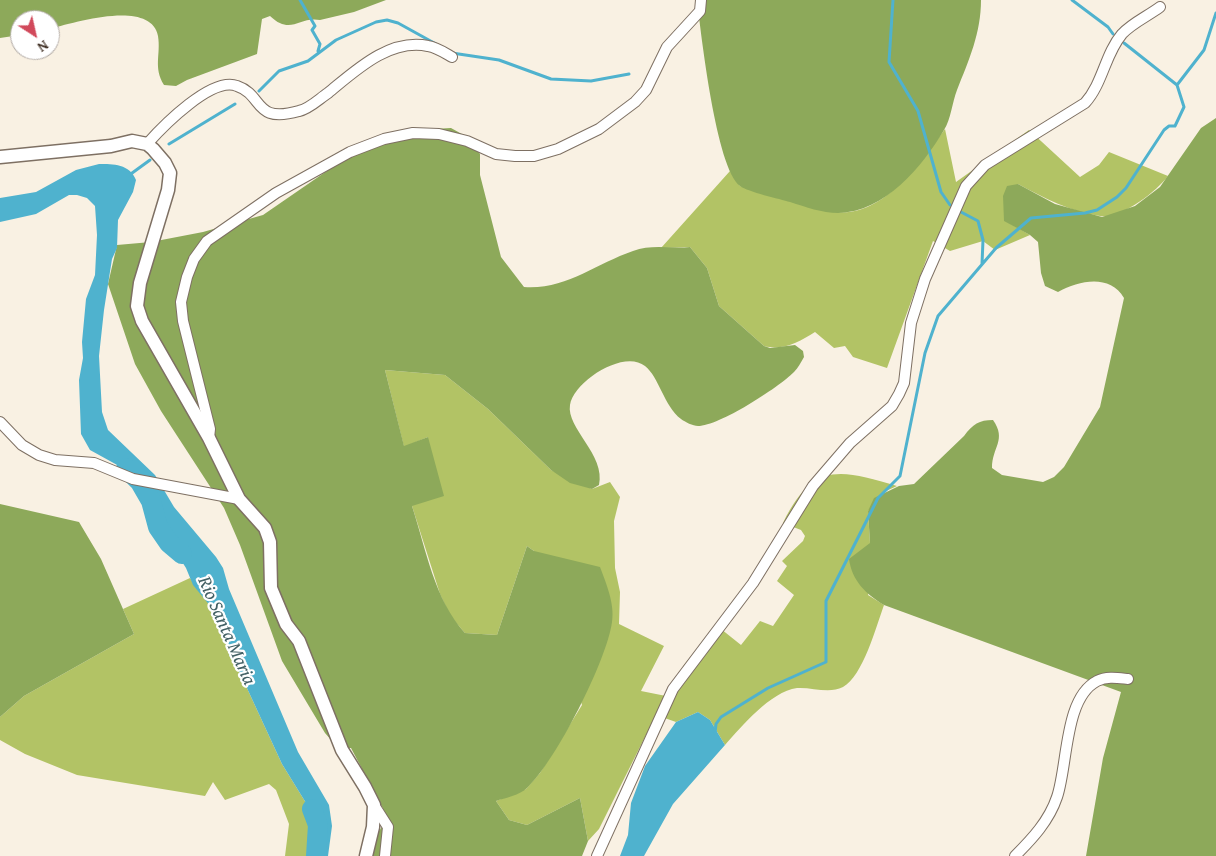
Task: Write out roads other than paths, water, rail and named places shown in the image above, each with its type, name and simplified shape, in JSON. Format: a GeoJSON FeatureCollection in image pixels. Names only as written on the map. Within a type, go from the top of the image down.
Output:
{"type":"FeatureCollection","features":[{"type":"Feature","properties":{"kind":"street"},"geometry":{"type":"LineString","coordinates":[[209,438],[210,429],[183,321],[181,302],[194,259],[207,241],[245,213],[284,188],[350,152],[384,139],[413,133],[439,134],[467,141],[496,154],[534,156],[558,149],[599,129],[635,102],[646,90],[668,47],[700,11],[701,0]]}},
{"type":"Feature","properties":{"kind":"street"},"geometry":{"type":"LineString","coordinates":[[597,856],[666,705],[684,672],[725,623],[753,583],[813,486],[850,443],[892,406],[899,394],[904,383],[911,323],[922,288],[966,186],[985,165],[1085,103],[1094,91],[1116,43],[1123,33],[1160,7]]}},
{"type":"Feature","properties":{"kind":"street"},"geometry":{"type":"LineString","coordinates":[[147,144],[175,116],[208,92],[219,87],[230,84],[239,86],[268,113],[282,115],[301,111],[361,65],[394,49],[411,44],[429,46],[452,57]]}},
{"type":"Feature","properties":{"kind":"street"},"geometry":{"type":"LineString","coordinates":[[0,157],[111,146],[132,141],[147,144],[165,163],[170,173],[168,190],[140,283],[137,306],[142,321],[209,438],[239,498],[264,528],[270,542],[271,588],[286,624],[298,641],[342,750],[388,827],[385,856]]}},
{"type":"Feature","properties":{"kind":"street"},"geometry":{"type":"LineString","coordinates":[[0,422],[22,445],[39,455],[55,460],[94,463],[133,479],[239,498]]}},
{"type":"Feature","properties":{"kind":"street"},"geometry":{"type":"LineString","coordinates":[[1015,856],[1032,840],[1056,800],[1062,779],[1070,726],[1077,704],[1086,689],[1098,681],[1108,678],[1128,679]]}},
{"type":"Feature","properties":{"kind":"street"},"geometry":{"type":"LineString","coordinates":[[366,856],[373,827],[374,806]]}},
{"type":"Feature","properties":{"kind":"water"},"geometry":{"type":"Polygon","coordinates":[[[99,164],[125,168],[130,171],[136,180],[133,192],[118,220],[117,248],[112,259],[104,310],[99,356],[102,412],[108,430],[155,475],[174,507],[223,568],[229,589],[298,752],[329,805],[332,826],[328,856],[317,856],[317,826],[314,816],[282,764],[240,673],[230,657],[221,626],[211,607],[193,585],[186,568],[159,526],[153,499],[148,492],[134,483],[119,466],[90,450],[81,434],[79,380],[83,358],[82,342],[86,299],[95,275],[97,235],[95,206],[87,198],[69,195],[36,214],[0,222],[0,198],[36,192],[76,170],[99,164]]]}},
{"type":"Feature","properties":{"kind":"water"},"geometry":{"type":"Polygon","coordinates":[[[698,712],[710,720],[725,745],[673,804],[644,856],[620,856],[628,835],[631,803],[645,766],[676,722],[698,712]]]}},
{"type":"Feature","properties":{"kind":"waterway"},"geometry":{"type":"LineString","coordinates":[[300,0],[315,26],[312,30],[320,44],[318,51]]}},
{"type":"Feature","properties":{"kind":"waterway"},"geometry":{"type":"LineString","coordinates":[[893,0],[889,62],[918,111],[941,192],[950,205]]}},
{"type":"Feature","properties":{"kind":"waterway"},"geometry":{"type":"LineString","coordinates":[[1072,0],[1108,27],[1113,34]]}},
{"type":"Feature","properties":{"kind":"waterway"},"geometry":{"type":"LineString","coordinates":[[1177,85],[1204,50],[1216,13]]}},
{"type":"Feature","properties":{"kind":"waterway"},"geometry":{"type":"LineString","coordinates":[[259,91],[279,71],[308,61],[336,40],[376,22],[387,20],[398,23],[436,44]]}},
{"type":"Feature","properties":{"kind":"waterway"},"geometry":{"type":"LineString","coordinates":[[715,733],[716,724],[721,717],[768,688],[826,662],[826,601],[878,498],[900,476],[925,353],[938,316],[996,248],[1031,218],[1085,213],[1097,210],[1117,197],[1126,188],[1164,130],[1169,126],[1175,126],[1184,107],[1177,85],[1124,43]]}},
{"type":"Feature","properties":{"kind":"waterway"},"geometry":{"type":"LineString","coordinates":[[452,53],[499,60],[551,79],[591,81],[629,74]]}},
{"type":"Feature","properties":{"kind":"waterway"},"geometry":{"type":"LineString","coordinates":[[169,144],[235,104]]}},
{"type":"Feature","properties":{"kind":"waterway"},"geometry":{"type":"LineString","coordinates":[[128,176],[150,160]]}},
{"type":"Feature","properties":{"kind":"waterway"},"geometry":{"type":"LineString","coordinates":[[961,212],[978,221],[983,240],[982,264]]}},
{"type":"Feature","properties":{"kind":"waterway","name":"Rio Santa Maria"},"geometry":{"type":"LineString","coordinates":[[126,468],[140,482],[151,501],[158,527],[169,543],[182,554]]}},
{"type":"Feature","properties":{"kind":"waterway","name":"Rio Santa Maria"},"geometry":{"type":"LineString","coordinates":[[312,809],[318,825],[316,856]]}}]}
